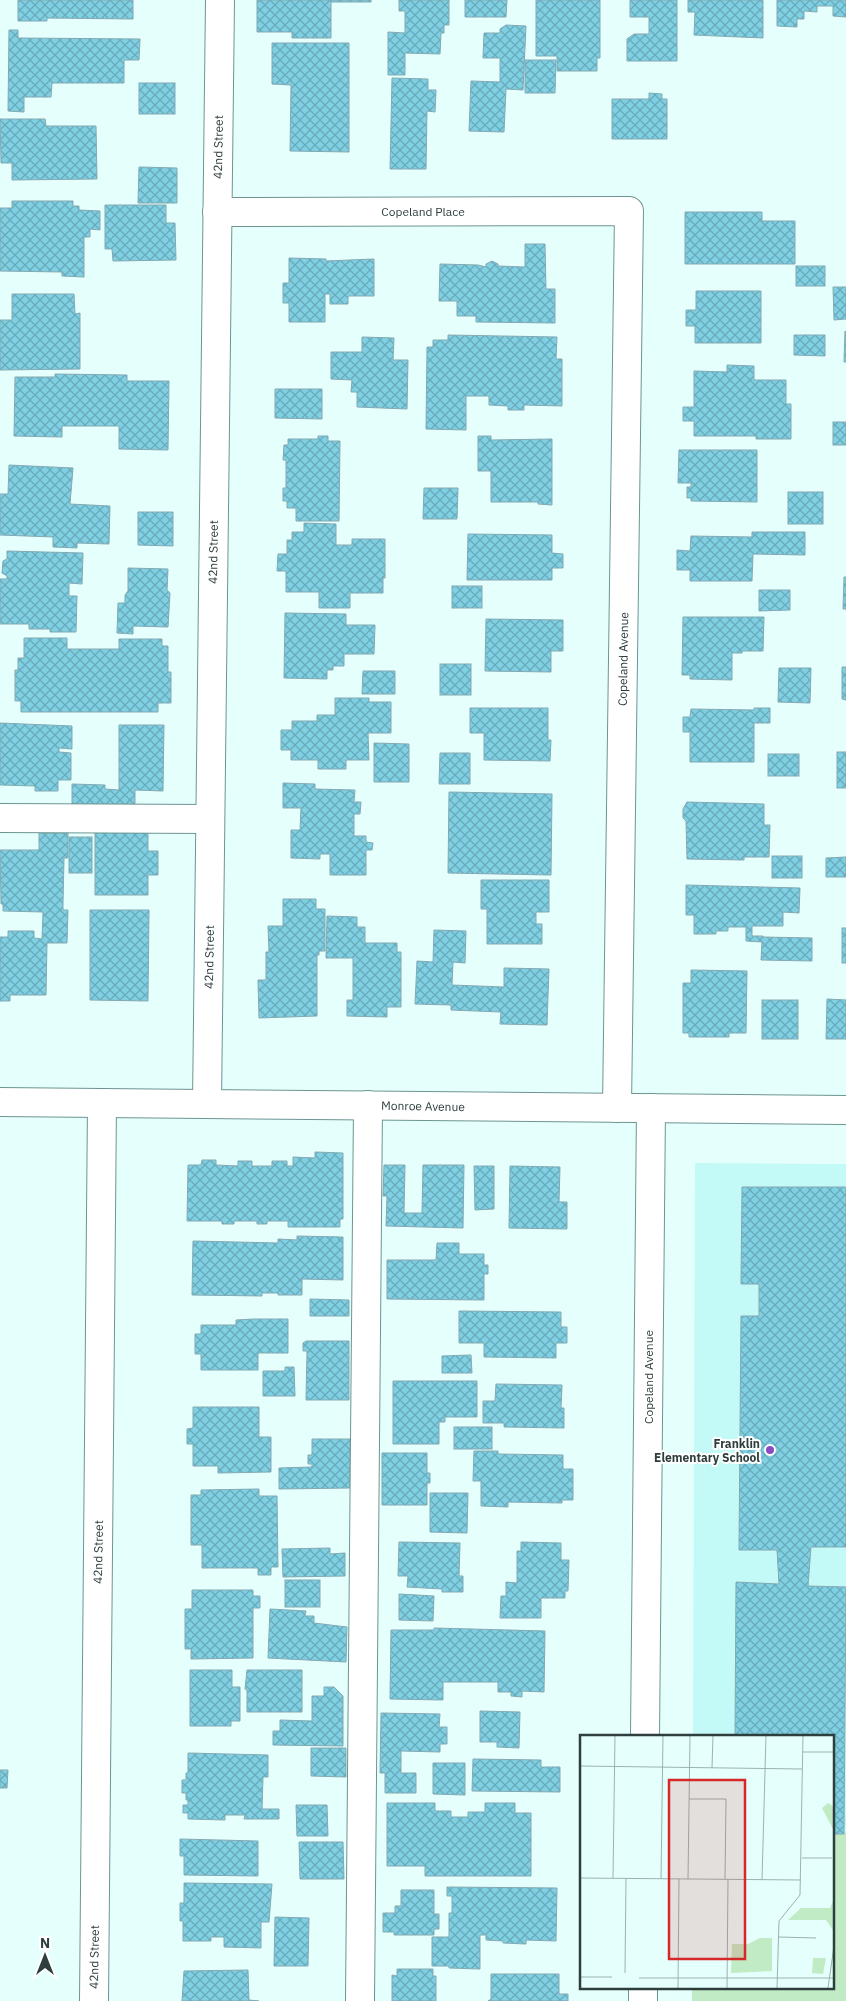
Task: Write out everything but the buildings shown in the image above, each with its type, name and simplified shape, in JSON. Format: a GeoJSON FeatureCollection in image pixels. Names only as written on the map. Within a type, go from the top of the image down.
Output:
{"type":"FeatureCollection","features":[{"type":"Feature","properties":{"kind":"street","name":"42nd Street"},"geometry":{"type":"LineString","coordinates":[[207,1104],[220,0]]}},
{"type":"Feature","properties":{"kind":"street","name":"Copeland Place"},"geometry":{"type":"LineString","coordinates":[[217,212],[628,211]]}},
{"type":"Feature","properties":{"kind":"street","name":"Copeland Avenue"},"geometry":{"type":"LineString","coordinates":[[617,1108],[628,211]]}},
{"type":"Feature","properties":{"kind":"street"},"geometry":{"type":"LineString","coordinates":[[0,818],[210,819]]}},
{"type":"Feature","properties":{"kind":"street","name":"Monroe Avenue"},"geometry":{"type":"LineString","coordinates":[[0,1102],[846,1110]]}},
{"type":"Feature","properties":{"kind":"street","name":"42nd Street"},"geometry":{"type":"LineString","coordinates":[[94,2001],[102,1103]]}},
{"type":"Feature","properties":{"kind":"street"},"geometry":{"type":"LineString","coordinates":[[360,2001],[368,1105]]}},
{"type":"Feature","properties":{"kind":"street","name":"Copeland Avenue"},"geometry":{"type":"LineString","coordinates":[[645,1735],[651,1108]]}},
{"type":"Feature","properties":{"kind":"street"},"geometry":{"type":"LineString","coordinates":[[643,1988],[643,2001]]}},
{"type":"Feature","properties":{"kind":"shaded area","name":"Franklin Elementary School"},"geometry":{"type":"Polygon","coordinates":[[[695,1163],[846,1164],[846,2001],[692,2001],[692,1988],[834,1988],[834,1735],[693,1735],[695,1163]]]}},
{"type":"Feature","properties":{"kind":"green space"},"geometry":{"type":"Polygon","coordinates":[[[834,1833],[846,1833],[846,2001],[692,2001],[692,1988],[834,1988],[834,1833]]]}},
{"type":"Feature","properties":{"kind":"place","name":"Franklin Elementary School"},"geometry":{"type":"Point","coordinates":[770,1450]}}]}
